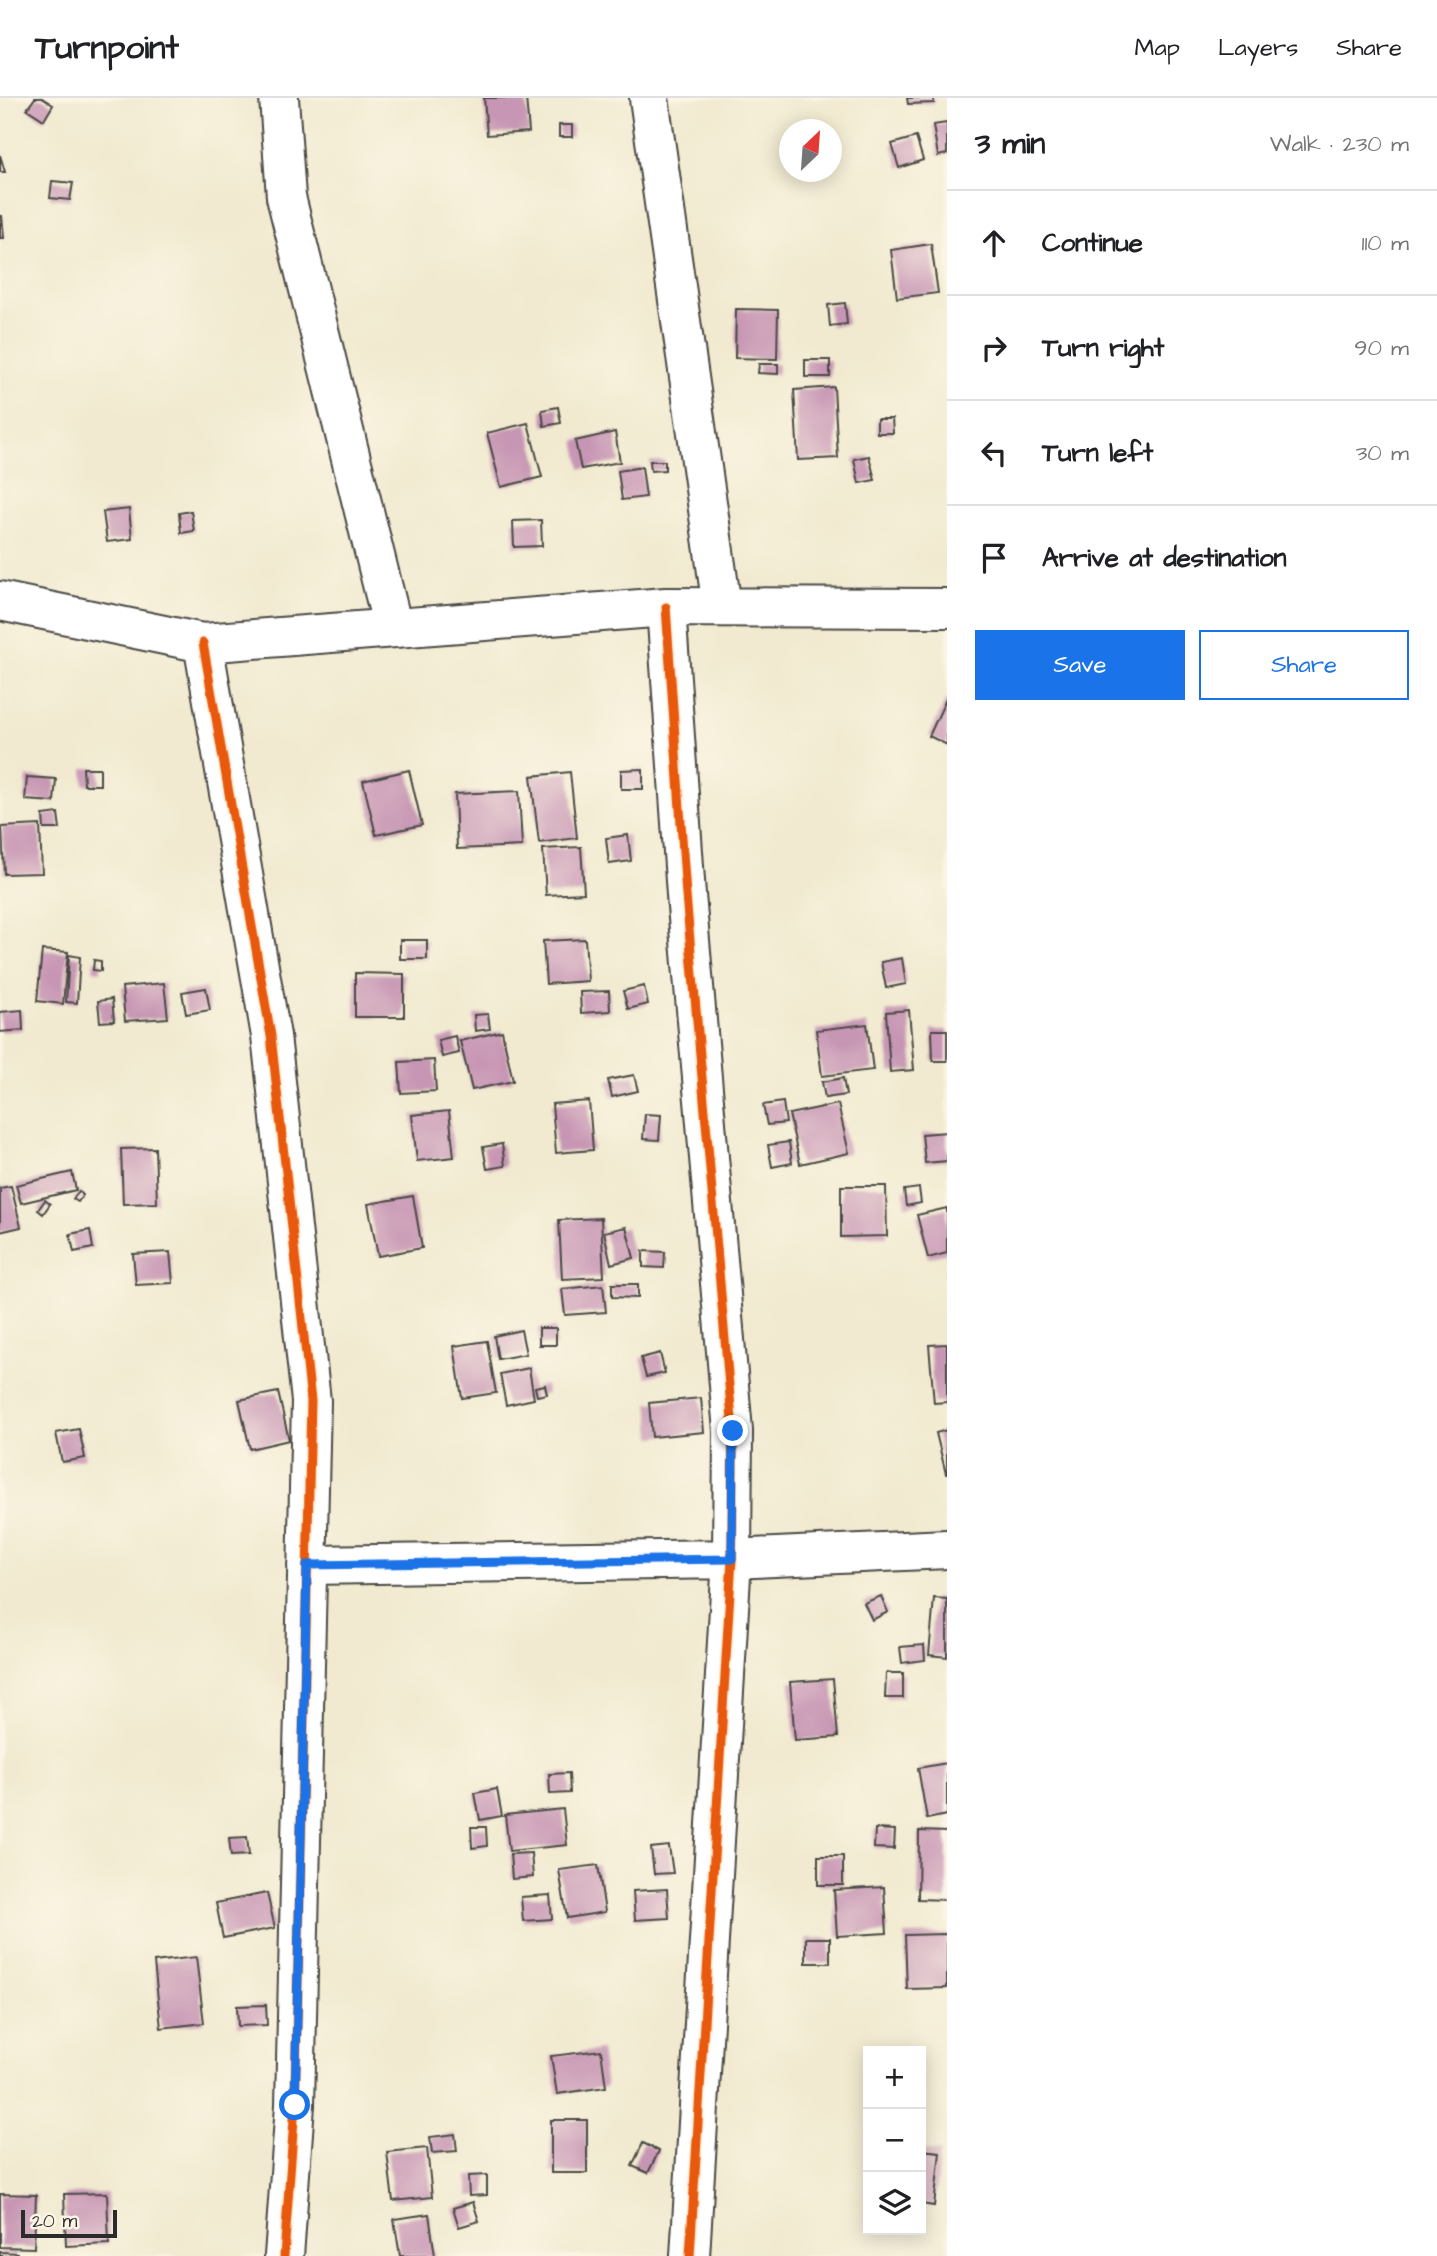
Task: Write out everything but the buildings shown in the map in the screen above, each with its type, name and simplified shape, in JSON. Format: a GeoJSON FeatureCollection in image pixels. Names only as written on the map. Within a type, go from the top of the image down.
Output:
{"type":"FeatureCollection","features":[{"type":"Feature","properties":{"kind":"street"},"geometry":{"type":"LineString","coordinates":[[279,98],[286,197],[393,628]]}},
{"type":"Feature","properties":{"kind":"street"},"geometry":{"type":"LineString","coordinates":[[649,98],[722,607]]}},
{"type":"Feature","properties":{"kind":"street"},"geometry":{"type":"LineString","coordinates":[[0,601],[203,643],[666,607],[947,608]]}},
{"type":"Feature","properties":{"kind":"street"},"geometry":{"type":"LineString","coordinates":[[666,607],[686,895],[733,1431],[732,1559],[690,2256]]}},
{"type":"Feature","properties":{"kind":"street"},"geometry":{"type":"LineString","coordinates":[[203,643],[271,1036],[311,1401],[295,2105],[282,2256]]}},
{"type":"Feature","properties":{"kind":"street"},"geometry":{"type":"LineString","coordinates":[[307,1565],[732,1559],[947,1549]]}},
{"type":"Feature","properties":{"kind":"cycle path"},"geometry":{"type":"LineString","coordinates":[[666,607],[686,895],[733,1431],[732,1559],[690,2256]]}},
{"type":"Feature","properties":{"kind":"cycle path"},"geometry":{"type":"LineString","coordinates":[[203,643],[271,1036],[311,1401],[295,2105],[284,2256]]}},
{"type":"Feature","properties":{"kind":"route"},"geometry":{"type":"LineString","coordinates":[[295,2105],[307,1565],[732,1559],[733,1431]]}}]}
